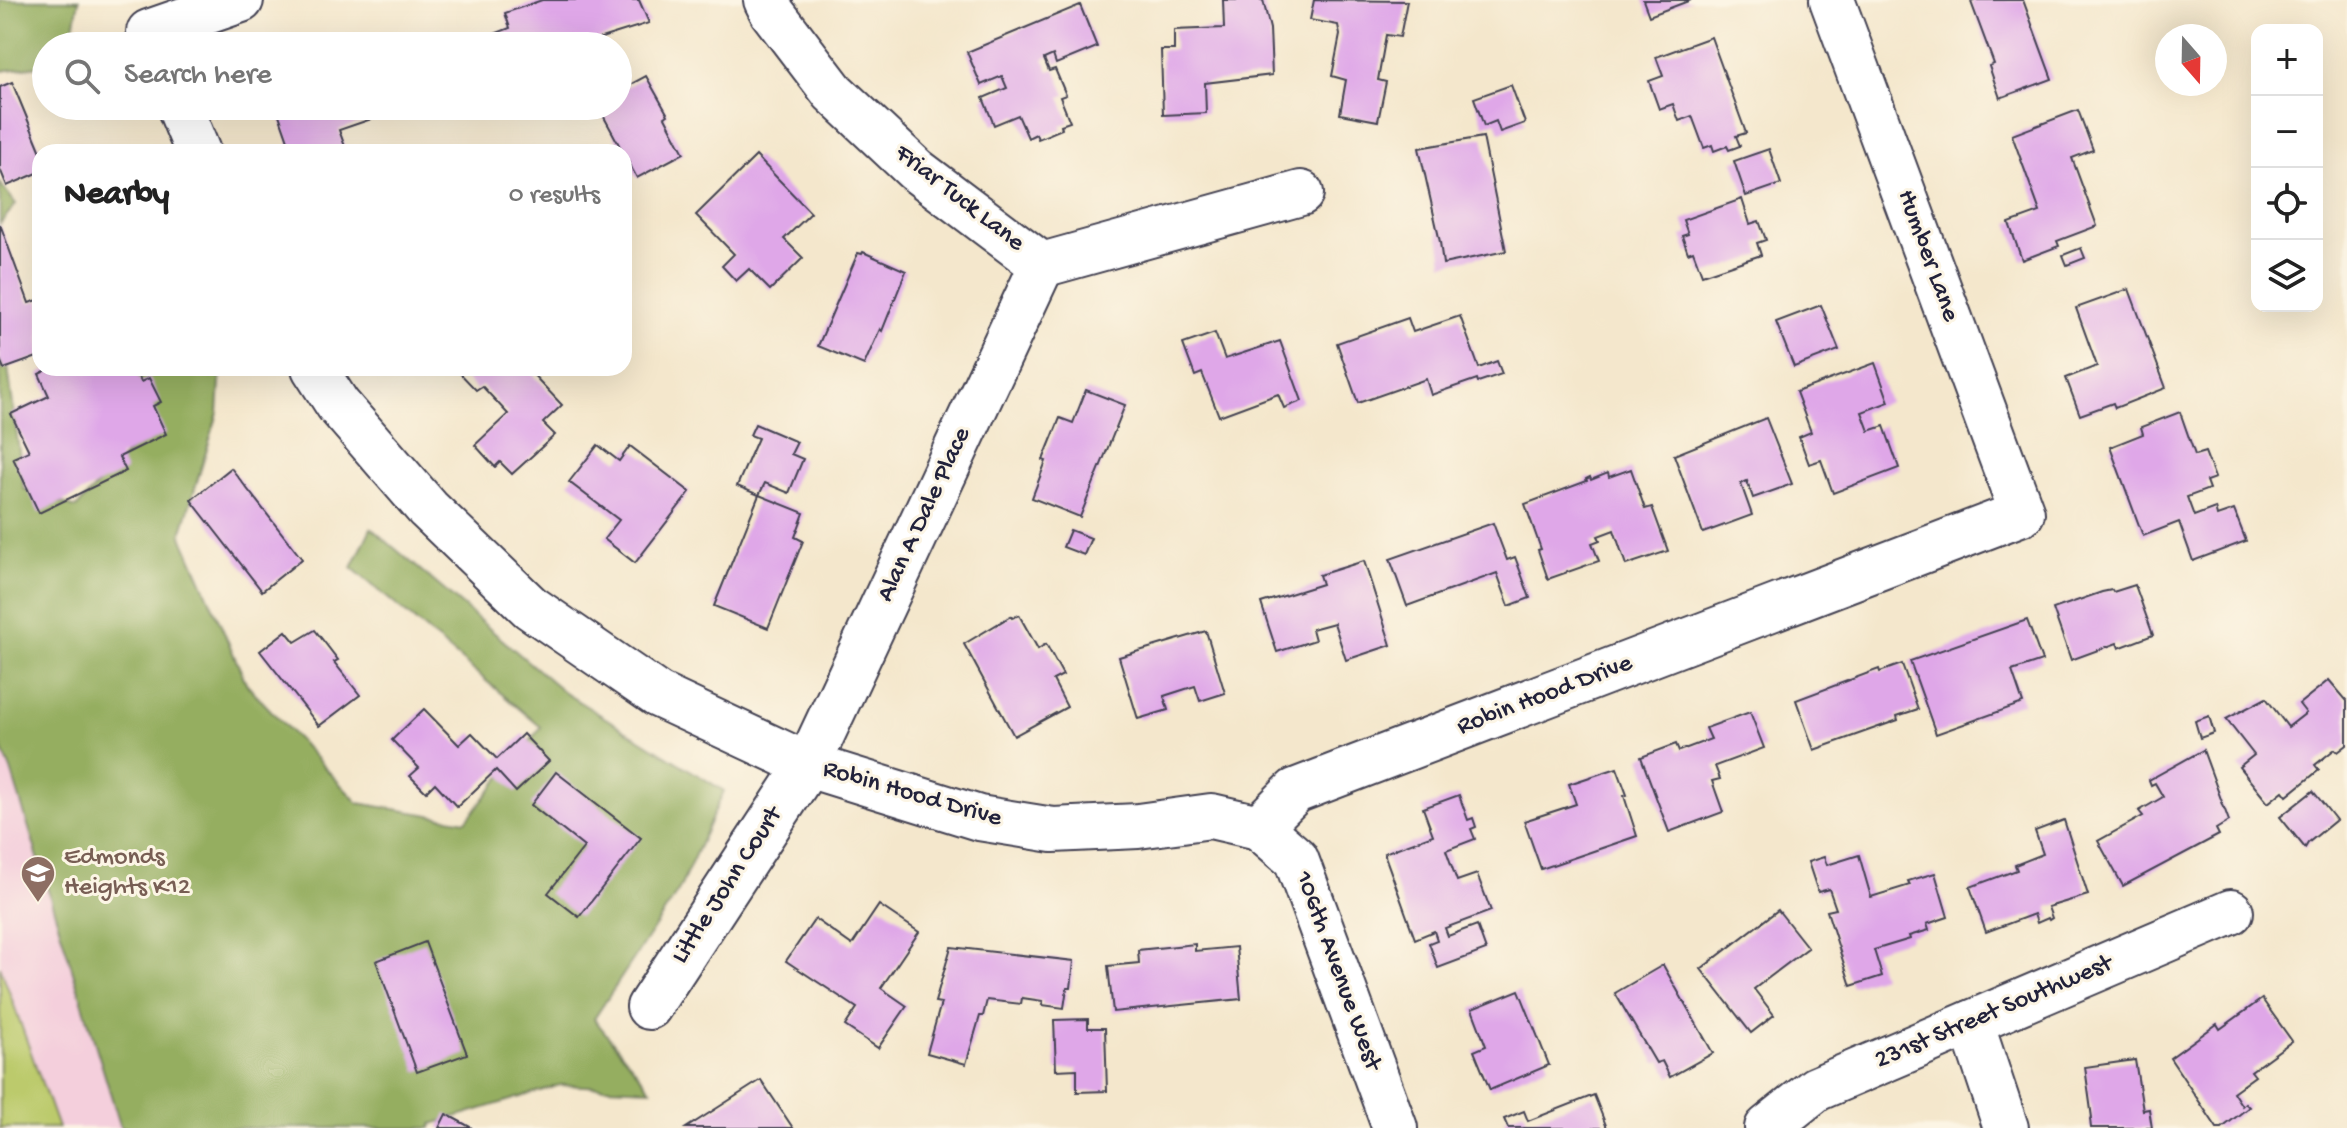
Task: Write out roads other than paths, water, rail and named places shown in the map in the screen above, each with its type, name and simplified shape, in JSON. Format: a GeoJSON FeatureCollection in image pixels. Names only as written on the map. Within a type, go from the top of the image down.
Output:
{"type":"FeatureCollection","features":[{"type":"Feature","properties":{"kind":"street"},"geometry":{"type":"LineString","coordinates":[[146,26],[241,0]]}},
{"type":"Feature","properties":{"kind":"street","name":"Friar Tuck Lane"},"geometry":{"type":"LineString","coordinates":[[766,0],[833,92],[916,170],[1042,265],[1301,193]]}},
{"type":"Feature","properties":{"kind":"street","name":"Humber Lane"},"geometry":{"type":"LineString","coordinates":[[1832,0],[2022,513]]}},
{"type":"Feature","properties":{"kind":"street"},"geometry":{"type":"LineString","coordinates":[[185,120],[195,144]]}},
{"type":"Feature","properties":{"kind":"street","name":"Alan A Dale Place"},"geometry":{"type":"LineString","coordinates":[[808,765],[1042,265]]}},
{"type":"Feature","properties":{"kind":"street","name":"Robin Hood Drive"},"geometry":{"type":"LineString","coordinates":[[319,376],[338,405],[428,509],[530,607],[658,695],[808,765],[979,818],[1053,830],[1138,826],[1211,816],[1259,827],[1295,791],[2022,513]]}},
{"type":"Feature","properties":{"kind":"street","name":"Little John Court"},"geometry":{"type":"LineString","coordinates":[[649,1007],[808,765]]}},
{"type":"Feature","properties":{"kind":"street","name":"106th Avenue West"},"geometry":{"type":"LineString","coordinates":[[1259,827],[1296,859],[1395,1128]]}},
{"type":"Feature","properties":{"kind":"street","name":"231st Street Southwest"},"geometry":{"type":"LineString","coordinates":[[1767,1128],[1816,1089],[2231,912]]}},
{"type":"Feature","properties":{"kind":"street"},"geometry":{"type":"LineString","coordinates":[[1971,1023],[2006,1128]]}},
{"type":"Feature","properties":{"kind":"place","name":"Edmonds Heights K12"},"geometry":{"type":"Point","coordinates":[38,904]}}]}
